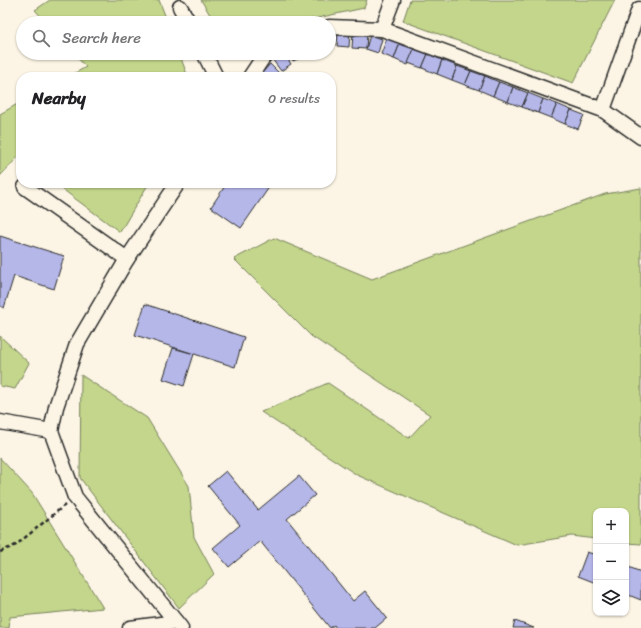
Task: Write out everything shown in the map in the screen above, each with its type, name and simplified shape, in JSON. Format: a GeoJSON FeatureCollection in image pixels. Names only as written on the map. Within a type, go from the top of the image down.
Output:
{"type":"FeatureCollection","features":[{"type":"Feature","properties":{"kind":"lane"},"geometry":{"type":"LineString","coordinates":[[382,29],[393,0]]}},
{"type":"Feature","properties":{"kind":"lane"},"geometry":{"type":"LineString","coordinates":[[180,7],[185,16]]}},
{"type":"Feature","properties":{"kind":"lane"},"geometry":{"type":"LineString","coordinates":[[603,110],[639,9]]}},
{"type":"Feature","properties":{"kind":"lane"},"geometry":{"type":"LineString","coordinates":[[336,27],[382,29],[603,110],[641,137]]}},
{"type":"Feature","properties":{"kind":"lane"},"geometry":{"type":"LineString","coordinates":[[208,60],[214,72]]}},
{"type":"Feature","properties":{"kind":"lane"},"geometry":{"type":"LineString","coordinates":[[253,72],[261,60]]}},
{"type":"Feature","properties":{"kind":"lane"},"geometry":{"type":"LineString","coordinates":[[25,188],[127,259]]}},
{"type":"Feature","properties":{"kind":"lane"},"geometry":{"type":"LineString","coordinates":[[175,188],[127,259],[76,344],[56,407],[51,432],[75,497],[178,625]]}},
{"type":"Feature","properties":{"kind":"lane"},"geometry":{"type":"LineString","coordinates":[[0,422],[51,432]]}},
{"type":"Feature","properties":{"kind":"lane"},"geometry":{"type":"LineString","coordinates":[[130,628],[178,625]]}},
{"type":"Feature","properties":{"kind":"path"},"geometry":{"type":"LineString","coordinates":[[0,552],[16,545],[75,497]]}},
{"type":"Feature","properties":{"kind":"green space"},"geometry":{"type":"Polygon","coordinates":[[[50,0],[159,0],[165,16],[41,16],[35,10],[50,0]]]}},
{"type":"Feature","properties":{"kind":"green space"},"geometry":{"type":"Polygon","coordinates":[[[201,0],[367,0],[364,8],[327,16],[211,16],[201,0]]]}},
{"type":"Feature","properties":{"kind":"green space"},"geometry":{"type":"Polygon","coordinates":[[[410,0],[615,0],[573,83],[403,21],[410,0]]]}},
{"type":"Feature","properties":{"kind":"green space"},"geometry":{"type":"Polygon","coordinates":[[[80,60],[182,60],[186,72],[77,72],[86,67],[80,60]]]}},
{"type":"Feature","properties":{"kind":"green space"},"geometry":{"type":"Polygon","coordinates":[[[16,105],[16,159],[0,176],[0,114],[16,105]]]}},
{"type":"Feature","properties":{"kind":"green space"},"geometry":{"type":"Polygon","coordinates":[[[61,188],[146,188],[120,232],[61,188]]]}},
{"type":"Feature","properties":{"kind":"green space"},"geometry":{"type":"Polygon","coordinates":[[[641,188],[641,544],[629,543],[629,508],[593,508],[593,539],[572,536],[517,545],[357,475],[261,412],[328,383],[409,438],[430,415],[311,336],[234,259],[274,238],[372,279],[605,194],[641,188]]]}},
{"type":"Feature","properties":{"kind":"green space"},"geometry":{"type":"Polygon","coordinates":[[[0,336],[29,363],[15,389],[0,386],[0,336]]]}},
{"type":"Feature","properties":{"kind":"green space"},"geometry":{"type":"Polygon","coordinates":[[[81,375],[147,418],[189,486],[194,537],[214,574],[179,608],[80,478],[81,375]]]}},
{"type":"Feature","properties":{"kind":"green space"},"geometry":{"type":"Polygon","coordinates":[[[0,458],[32,493],[103,608],[10,617],[9,628],[0,628],[0,458]]]}},
{"type":"Feature","properties":{"kind":"building"},"geometry":{"type":"Polygon","coordinates":[[[338,32],[350,33],[349,47],[337,46],[338,32]]]}},
{"type":"Feature","properties":{"kind":"building"},"geometry":{"type":"Polygon","coordinates":[[[353,33],[367,34],[366,49],[352,48],[353,33]]]}},
{"type":"Feature","properties":{"kind":"building"},"geometry":{"type":"Polygon","coordinates":[[[370,35],[382,39],[378,53],[366,49],[370,35]]]}},
{"type":"Feature","properties":{"kind":"building"},"geometry":{"type":"Polygon","coordinates":[[[387,38],[400,43],[394,59],[381,54],[387,38]]]}},
{"type":"Feature","properties":{"kind":"building"},"geometry":{"type":"Polygon","coordinates":[[[400,43],[414,49],[408,65],[394,59],[400,43]]]}},
{"type":"Feature","properties":{"kind":"building"},"geometry":{"type":"Polygon","coordinates":[[[414,49],[428,54],[422,68],[408,63],[414,49]]]}},
{"type":"Feature","properties":{"kind":"building"},"geometry":{"type":"Polygon","coordinates":[[[428,54],[442,60],[437,74],[422,68],[428,54]]]}},
{"type":"Feature","properties":{"kind":"building"},"geometry":{"type":"Polygon","coordinates":[[[273,60],[288,60],[291,64],[281,71],[273,60]]]}},
{"type":"Feature","properties":{"kind":"building"},"geometry":{"type":"Polygon","coordinates":[[[442,60],[457,66],[452,80],[437,74],[442,60]]]}},
{"type":"Feature","properties":{"kind":"building"},"geometry":{"type":"Polygon","coordinates":[[[270,64],[278,72],[263,72],[270,64]]]}},
{"type":"Feature","properties":{"kind":"building"},"geometry":{"type":"Polygon","coordinates":[[[457,66],[471,71],[465,85],[452,80],[457,66]]]}},
{"type":"Feature","properties":{"kind":"building"},"geometry":{"type":"Polygon","coordinates":[[[471,71],[485,76],[479,90],[465,85],[471,71]]]}},
{"type":"Feature","properties":{"kind":"building"},"geometry":{"type":"Polygon","coordinates":[[[485,76],[499,82],[493,96],[479,90],[485,76]]]}},
{"type":"Feature","properties":{"kind":"building"},"geometry":{"type":"Polygon","coordinates":[[[499,82],[513,87],[508,102],[493,96],[499,82]]]}},
{"type":"Feature","properties":{"kind":"building"},"geometry":{"type":"Polygon","coordinates":[[[513,87],[528,93],[522,107],[508,102],[513,87]]]}},
{"type":"Feature","properties":{"kind":"building"},"geometry":{"type":"Polygon","coordinates":[[[528,93],[543,99],[538,113],[522,107],[528,93]]]}},
{"type":"Feature","properties":{"kind":"building"},"geometry":{"type":"Polygon","coordinates":[[[543,99],[557,104],[551,118],[538,113],[543,99]]]}},
{"type":"Feature","properties":{"kind":"building"},"geometry":{"type":"Polygon","coordinates":[[[557,104],[571,110],[565,124],[551,118],[557,104]]]}},
{"type":"Feature","properties":{"kind":"building"},"geometry":{"type":"Polygon","coordinates":[[[571,110],[584,115],[578,129],[565,124],[571,110]]]}},
{"type":"Feature","properties":{"kind":"building"},"geometry":{"type":"Polygon","coordinates":[[[224,188],[269,188],[241,228],[211,207],[224,188]]]}},
{"type":"Feature","properties":{"kind":"building"},"geometry":{"type":"Polygon","coordinates":[[[0,236],[64,256],[54,289],[14,276],[4,308],[0,306],[0,236]]]}},
{"type":"Feature","properties":{"kind":"building"},"geometry":{"type":"Polygon","coordinates":[[[145,304],[244,337],[235,367],[135,335],[145,304]]]}},
{"type":"Feature","properties":{"kind":"building"},"geometry":{"type":"Polygon","coordinates":[[[173,348],[194,354],[184,386],[163,379],[173,348]]]}},
{"type":"Feature","properties":{"kind":"building"},"geometry":{"type":"Polygon","coordinates":[[[226,471],[258,510],[299,476],[315,495],[287,519],[353,601],[365,591],[387,618],[375,628],[336,628],[334,625],[330,628],[260,541],[229,567],[213,548],[240,525],[208,486],[226,471]]]}},
{"type":"Feature","properties":{"kind":"building"},"geometry":{"type":"Polygon","coordinates":[[[587,552],[593,554],[593,582],[578,576],[587,552]]]}},
{"type":"Feature","properties":{"kind":"building"},"geometry":{"type":"Polygon","coordinates":[[[629,567],[641,572],[641,600],[629,595],[629,567]]]}},
{"type":"Feature","properties":{"kind":"building"},"geometry":{"type":"Polygon","coordinates":[[[515,621],[534,628],[513,628],[515,621]]]}}]}
